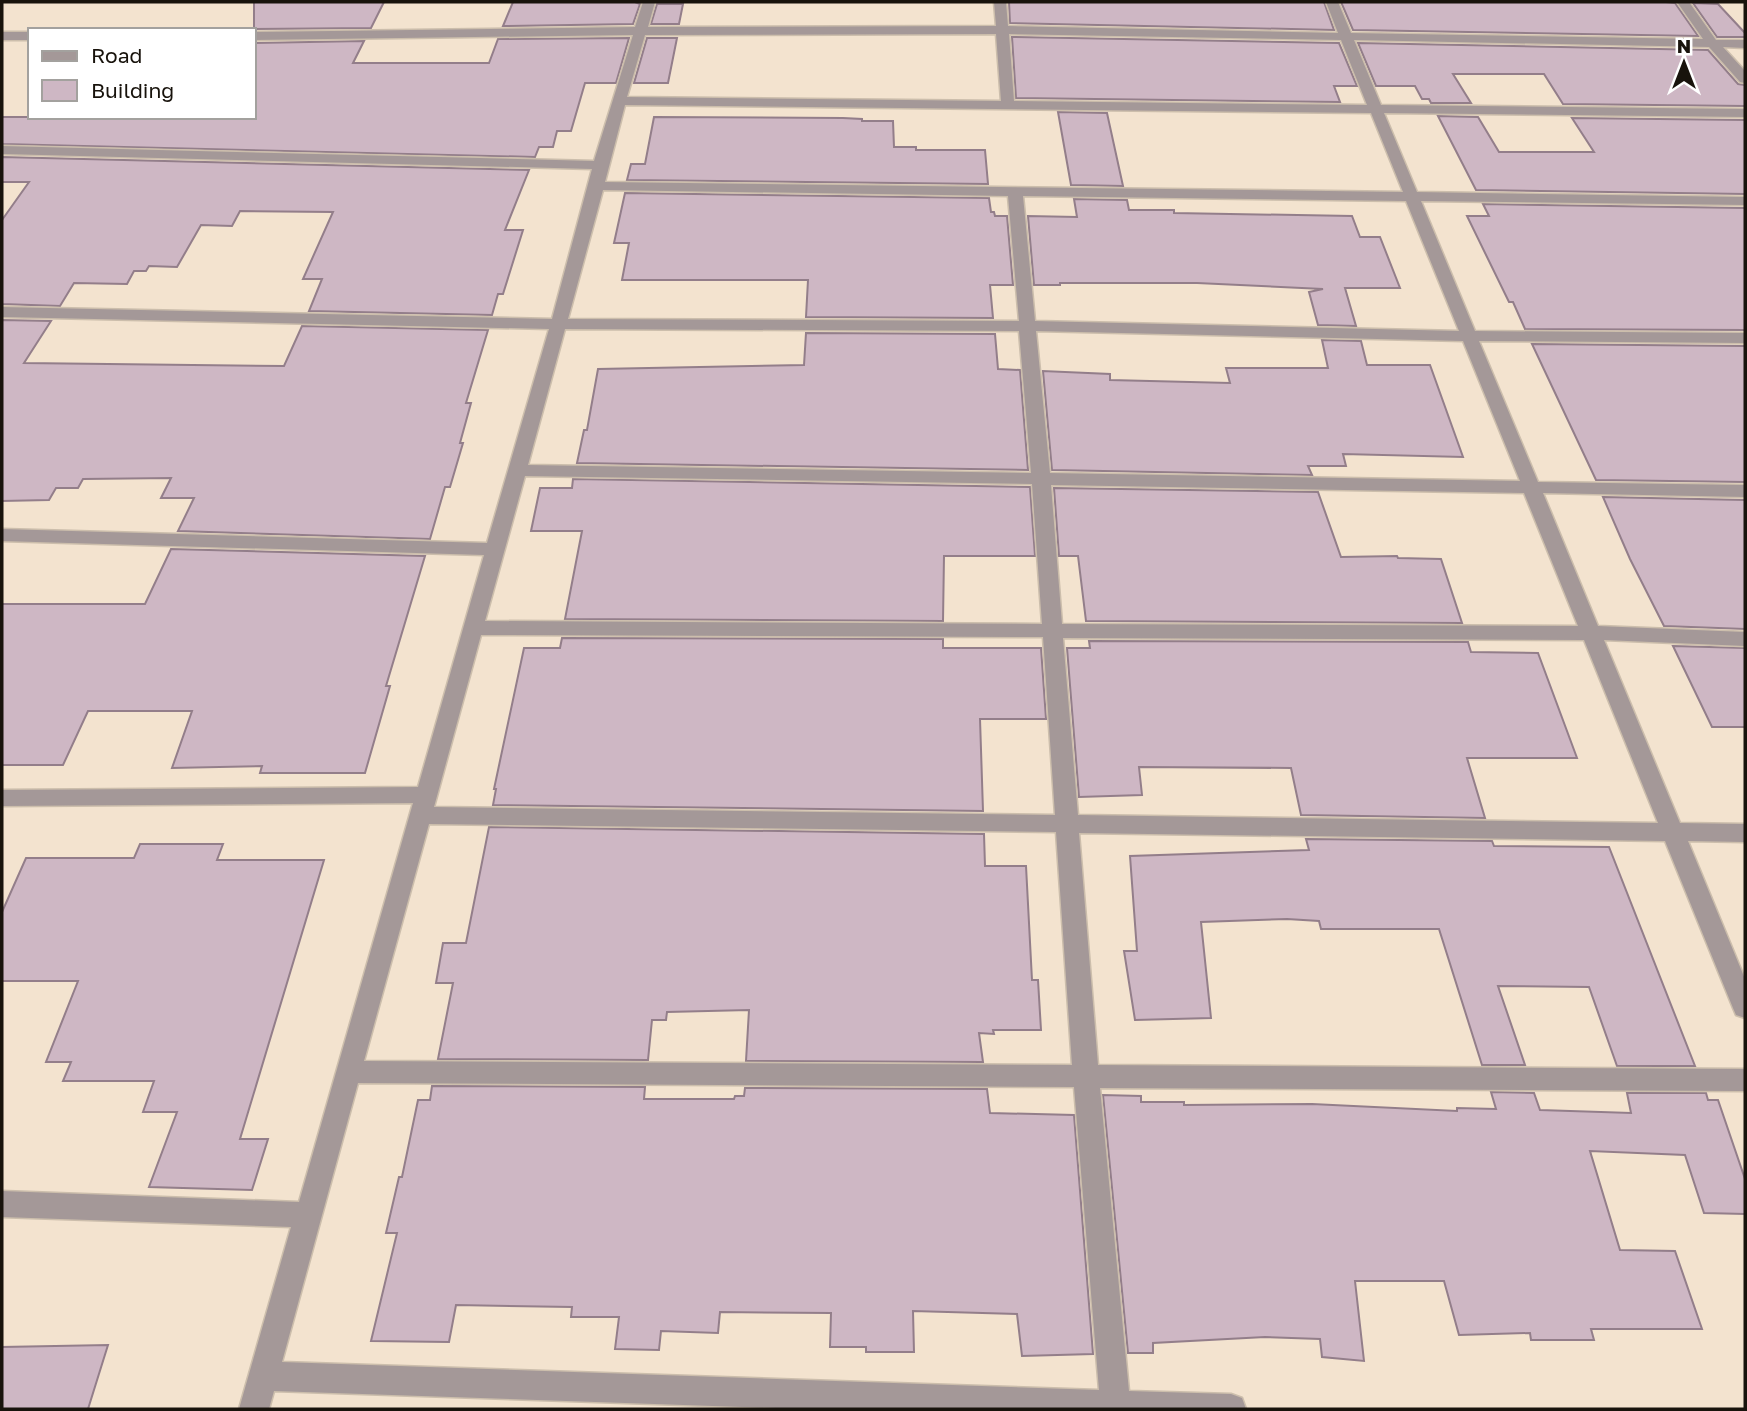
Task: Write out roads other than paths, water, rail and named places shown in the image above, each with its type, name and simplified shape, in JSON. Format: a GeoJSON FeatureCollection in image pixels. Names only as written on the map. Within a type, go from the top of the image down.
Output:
{"type":"FeatureCollection","features":[{"type":"Feature","properties":{"kind":"street"},"geometry":{"type":"LineString","coordinates":[[254,1409],[493,549],[649,2]]}},
{"type":"Feature","properties":{"kind":"street"},"geometry":{"type":"LineString","coordinates":[[1000,2],[1008,106]]}},
{"type":"Feature","properties":{"kind":"street"},"geometry":{"type":"LineString","coordinates":[[1332,2],[1745,1008]]}},
{"type":"Feature","properties":{"kind":"street"},"geometry":{"type":"LineString","coordinates":[[1683,2],[1713,44],[1745,79]]}},
{"type":"Feature","properties":{"kind":"street"},"geometry":{"type":"LineString","coordinates":[[256,36],[1003,30],[1745,44]]}},
{"type":"Feature","properties":{"kind":"street"},"geometry":{"type":"LineString","coordinates":[[2,36],[28,36]]}},
{"type":"Feature","properties":{"kind":"street"},"geometry":{"type":"LineString","coordinates":[[621,102],[1745,113]]}},
{"type":"Feature","properties":{"kind":"street"},"geometry":{"type":"LineString","coordinates":[[2,150],[1015,192],[1745,201]]}},
{"type":"Feature","properties":{"kind":"street"},"geometry":{"type":"LineString","coordinates":[[1015,192],[1041,478],[1086,1076],[1116,1407]]}},
{"type":"Feature","properties":{"kind":"street"},"geometry":{"type":"LineString","coordinates":[[2,312],[558,324],[1027,326],[1469,336],[1745,338]]}},
{"type":"Feature","properties":{"kind":"street"},"geometry":{"type":"LineString","coordinates":[[517,470],[1745,491]]}},
{"type":"Feature","properties":{"kind":"street"},"geometry":{"type":"LineString","coordinates":[[2,535],[493,549]]}},
{"type":"Feature","properties":{"kind":"street"},"geometry":{"type":"LineString","coordinates":[[473,628],[1592,634],[1745,639]]}},
{"type":"Feature","properties":{"kind":"street"},"geometry":{"type":"LineString","coordinates":[[2,798],[423,805],[1068,824],[1745,833]]}},
{"type":"Feature","properties":{"kind":"street"},"geometry":{"type":"LineString","coordinates":[[349,1072],[1745,1080]]}},
{"type":"Feature","properties":{"kind":"street"},"geometry":{"type":"LineString","coordinates":[[2,1204],[308,1215]]}},
{"type":"Feature","properties":{"kind":"street"},"geometry":{"type":"LineString","coordinates":[[263,1376],[1231,1409]]}}]}
